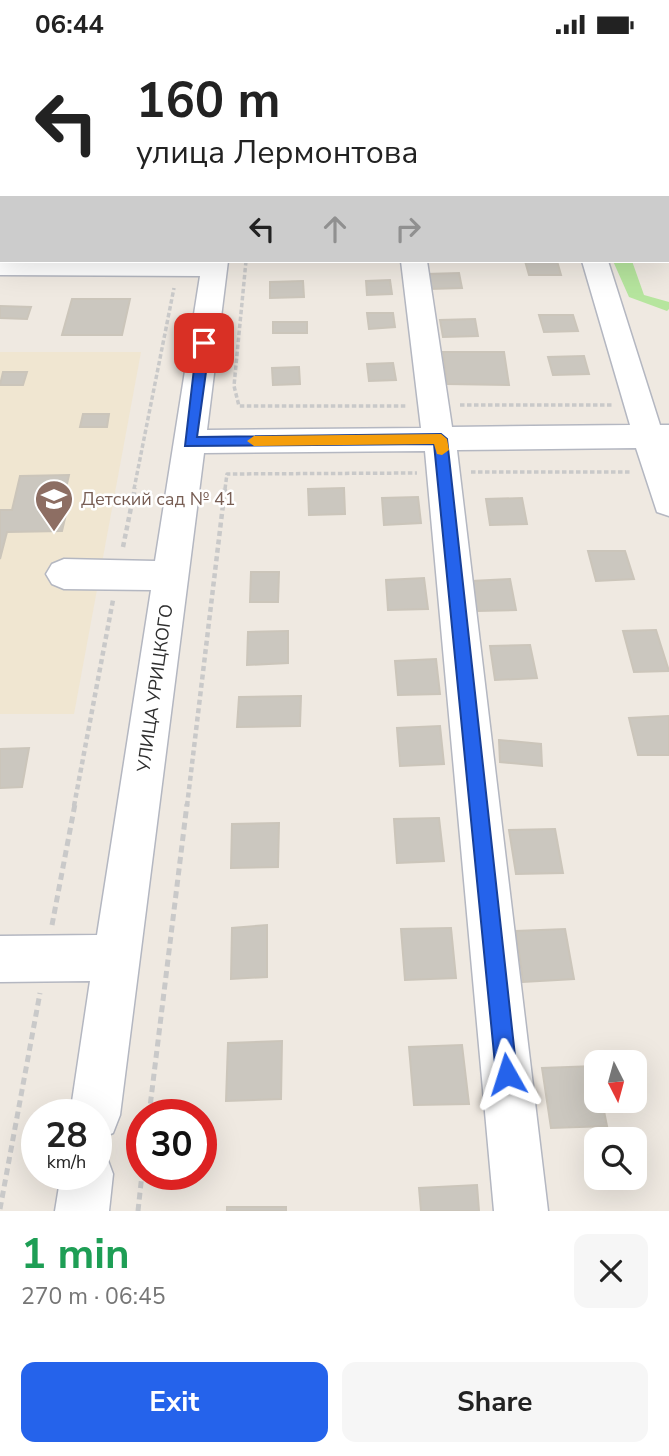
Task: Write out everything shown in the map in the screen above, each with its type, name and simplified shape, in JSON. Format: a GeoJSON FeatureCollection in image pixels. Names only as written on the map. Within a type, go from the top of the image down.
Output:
{"type":"FeatureCollection","features":[{"type":"Feature","properties":{"kind":"street"},"geometry":{"type":"LineString","coordinates":[[414,263],[428,380],[443,456],[521,1211]]}},
{"type":"Feature","properties":{"kind":"street"},"geometry":{"type":"LineString","coordinates":[[595,263],[659,436],[659,472],[669,503]]}},
{"type":"Feature","properties":{"kind":"street"},"geometry":{"type":"LineString","coordinates":[[0,267],[213,264]]}},
{"type":"Feature","properties":{"kind":"street","name":"УЛИЦА УРИЦКОГО"},"geometry":{"type":"LineString","coordinates":[[97,1099],[213,264]]}},
{"type":"Feature","properties":{"kind":"street"},"geometry":{"type":"LineString","coordinates":[[190,442],[443,456],[659,436]]}},
{"type":"Feature","properties":{"kind":"street"},"geometry":{"type":"LineString","coordinates":[[64,574],[171,576]]}},
{"type":"Feature","properties":{"kind":"street"},"geometry":{"type":"LineString","coordinates":[[0,959],[116,958]]}},
{"type":"Feature","properties":{"kind":"street"},"geometry":{"type":"LineString","coordinates":[[82,1211],[85,1190]]}},
{"type":"Feature","properties":{"kind":"path"},"geometry":{"type":"LineString","coordinates":[[213,264],[239,406]]}},
{"type":"Feature","properties":{"kind":"path"},"geometry":{"type":"LineString","coordinates":[[0,1209],[118,575],[213,264]]}},
{"type":"Feature","properties":{"kind":"path"},"geometry":{"type":"LineString","coordinates":[[151,1099],[227,474],[443,456],[659,472]]}},
{"type":"Feature","properties":{"kind":"path"},"geometry":{"type":"LineString","coordinates":[[138,1211],[140,1190]]}},
{"type":"Feature","properties":{"kind":"shaded area","name":"Детский сад № 41"},"geometry":{"type":"Polygon","coordinates":[[[0,352],[141,352],[74,714],[0,714],[0,352]]]}},
{"type":"Feature","properties":{"kind":"green space"},"geometry":{"type":"Polygon","coordinates":[[[614,263],[633,263],[644,295],[669,302],[669,309],[667,311],[629,297],[614,263]]]}},
{"type":"Feature","properties":{"kind":"building"},"geometry":{"type":"Polygon","coordinates":[[[526,263],[558,263],[561,275],[529,275],[526,263]]]}},
{"type":"Feature","properties":{"kind":"building"},"geometry":{"type":"Polygon","coordinates":[[[459,273],[462,288],[429,289],[426,274],[459,273]]]}},
{"type":"Feature","properties":{"kind":"building"},"geometry":{"type":"Polygon","coordinates":[[[390,280],[392,294],[367,295],[366,281],[390,280]]]}},
{"type":"Feature","properties":{"kind":"building"},"geometry":{"type":"Polygon","coordinates":[[[303,281],[304,297],[270,298],[270,282],[303,281]]]}},
{"type":"Feature","properties":{"kind":"building"},"geometry":{"type":"Polygon","coordinates":[[[72,299],[130,299],[122,335],[62,335],[72,299]]]}},
{"type":"Feature","properties":{"kind":"building"},"geometry":{"type":"Polygon","coordinates":[[[0,306],[31,307],[27,319],[0,318],[0,306]]]}},
{"type":"Feature","properties":{"kind":"building"},"geometry":{"type":"Polygon","coordinates":[[[367,313],[393,313],[395,327],[369,329],[367,313]]]}},
{"type":"Feature","properties":{"kind":"building"},"geometry":{"type":"Polygon","coordinates":[[[539,315],[573,315],[578,331],[544,332],[539,315]]]}},
{"type":"Feature","properties":{"kind":"building"},"geometry":{"type":"Polygon","coordinates":[[[475,319],[478,336],[443,337],[440,320],[475,319]]]}},
{"type":"Feature","properties":{"kind":"building"},"geometry":{"type":"Polygon","coordinates":[[[273,322],[307,322],[307,333],[273,333],[273,322]]]}},
{"type":"Feature","properties":{"kind":"building"},"geometry":{"type":"Polygon","coordinates":[[[443,352],[504,352],[509,385],[447,384],[443,352]]]}},
{"type":"Feature","properties":{"kind":"building"},"geometry":{"type":"Polygon","coordinates":[[[584,356],[589,374],[553,375],[548,357],[584,356]]]}},
{"type":"Feature","properties":{"kind":"building"},"geometry":{"type":"Polygon","coordinates":[[[393,363],[396,380],[369,381],[367,364],[393,363]]]}},
{"type":"Feature","properties":{"kind":"building"},"geometry":{"type":"Polygon","coordinates":[[[299,367],[300,384],[273,385],[272,368],[299,367]]]}},
{"type":"Feature","properties":{"kind":"building"},"geometry":{"type":"Polygon","coordinates":[[[3,372],[27,372],[23,385],[0,385],[3,372]]]}},
{"type":"Feature","properties":{"kind":"building"},"geometry":{"type":"Polygon","coordinates":[[[83,414],[109,414],[107,427],[80,427],[83,414]]]}},
{"type":"Feature","properties":{"kind":"building"},"geometry":{"type":"Polygon","coordinates":[[[69,475],[61,510],[67,510],[62,531],[7,532],[0,559],[0,510],[12,510],[20,476],[69,475]]]}},
{"type":"Feature","properties":{"kind":"building"},"geometry":{"type":"Polygon","coordinates":[[[344,488],[345,514],[309,515],[308,489],[344,488]]]}},
{"type":"Feature","properties":{"kind":"building"},"geometry":{"type":"Polygon","coordinates":[[[418,497],[421,523],[384,525],[382,498],[418,497]]]}},
{"type":"Feature","properties":{"kind":"building"},"geometry":{"type":"Polygon","coordinates":[[[522,498],[527,524],[490,525],[486,499],[522,498]]]}},
{"type":"Feature","properties":{"kind":"building"},"geometry":{"type":"Polygon","coordinates":[[[588,551],[625,551],[634,579],[596,581],[588,551]]]}},
{"type":"Feature","properties":{"kind":"building"},"geometry":{"type":"Polygon","coordinates":[[[251,572],[279,572],[278,602],[250,602],[251,572]]]}},
{"type":"Feature","properties":{"kind":"building"},"geometry":{"type":"Polygon","coordinates":[[[424,578],[428,609],[388,610],[386,580],[424,578]]]}},
{"type":"Feature","properties":{"kind":"building"},"geometry":{"type":"Polygon","coordinates":[[[510,579],[516,610],[477,611],[472,581],[510,579]]]}},
{"type":"Feature","properties":{"kind":"building"},"geometry":{"type":"Polygon","coordinates":[[[656,630],[669,671],[634,672],[623,631],[656,630]]]}},
{"type":"Feature","properties":{"kind":"building"},"geometry":{"type":"Polygon","coordinates":[[[288,631],[288,663],[247,665],[248,632],[288,631]]]}},
{"type":"Feature","properties":{"kind":"building"},"geometry":{"type":"Polygon","coordinates":[[[530,645],[537,678],[495,680],[490,646],[530,645]]]}},
{"type":"Feature","properties":{"kind":"building"},"geometry":{"type":"Polygon","coordinates":[[[436,659],[440,694],[398,695],[395,661],[436,659]]]}},
{"type":"Feature","properties":{"kind":"building"},"geometry":{"type":"Polygon","coordinates":[[[301,696],[300,726],[237,727],[239,697],[301,696]]]}},
{"type":"Feature","properties":{"kind":"building"},"geometry":{"type":"Polygon","coordinates":[[[669,716],[669,755],[638,755],[629,718],[669,716]]]}},
{"type":"Feature","properties":{"kind":"building"},"geometry":{"type":"Polygon","coordinates":[[[440,726],[444,764],[400,766],[397,728],[440,726]]]}},
{"type":"Feature","properties":{"kind":"building"},"geometry":{"type":"Polygon","coordinates":[[[499,740],[541,744],[542,766],[500,762],[499,740]]]}},
{"type":"Feature","properties":{"kind":"building"},"geometry":{"type":"Polygon","coordinates":[[[29,748],[22,787],[0,788],[0,749],[29,748]]]}},
{"type":"Feature","properties":{"kind":"building"},"geometry":{"type":"Polygon","coordinates":[[[439,818],[444,861],[397,863],[394,819],[439,818]]]}},
{"type":"Feature","properties":{"kind":"building"},"geometry":{"type":"Polygon","coordinates":[[[279,823],[278,867],[231,868],[232,824],[279,823]]]}},
{"type":"Feature","properties":{"kind":"building"},"geometry":{"type":"Polygon","coordinates":[[[555,829],[563,873],[516,874],[509,830],[555,829]]]}},
{"type":"Feature","properties":{"kind":"building"},"geometry":{"type":"Polygon","coordinates":[[[267,925],[267,977],[231,979],[232,928],[267,925]]]}},
{"type":"Feature","properties":{"kind":"building"},"geometry":{"type":"Polygon","coordinates":[[[451,928],[456,978],[405,980],[401,929],[451,928]]]}},
{"type":"Feature","properties":{"kind":"building"},"geometry":{"type":"Polygon","coordinates":[[[565,929],[574,979],[523,982],[516,931],[565,929]]]}},
{"type":"Feature","properties":{"kind":"building"},"geometry":{"type":"Polygon","coordinates":[[[282,1041],[281,1099],[226,1101],[228,1043],[282,1041]]]}},
{"type":"Feature","properties":{"kind":"building"},"geometry":{"type":"Polygon","coordinates":[[[462,1045],[469,1104],[414,1105],[409,1047],[462,1045]]]}},
{"type":"Feature","properties":{"kind":"building"},"geometry":{"type":"Polygon","coordinates":[[[584,1066],[584,1113],[604,1113],[607,1126],[551,1128],[542,1068],[584,1066]]]}},
{"type":"Feature","properties":{"kind":"building"},"geometry":{"type":"Polygon","coordinates":[[[477,1185],[479,1211],[421,1211],[419,1188],[477,1185]]]}},
{"type":"Feature","properties":{"kind":"building"},"geometry":{"type":"Polygon","coordinates":[[[227,1207],[286,1207],[286,1211],[227,1211],[227,1207]]]}},
{"type":"Feature","properties":{"kind":"slow traffic"},"geometry":{"type":"LineString","coordinates":[[254,441],[441,439],[442,450]]}},
{"type":"Feature","properties":{"kind":"place","name":"Детский сад № 41"},"geometry":{"type":"Point","coordinates":[54,533]}},
{"type":"Feature","properties":{"kind":"route"},"geometry":{"type":"LineString","coordinates":[[204,343],[190,442],[441,439],[507,1074]]}}]}
